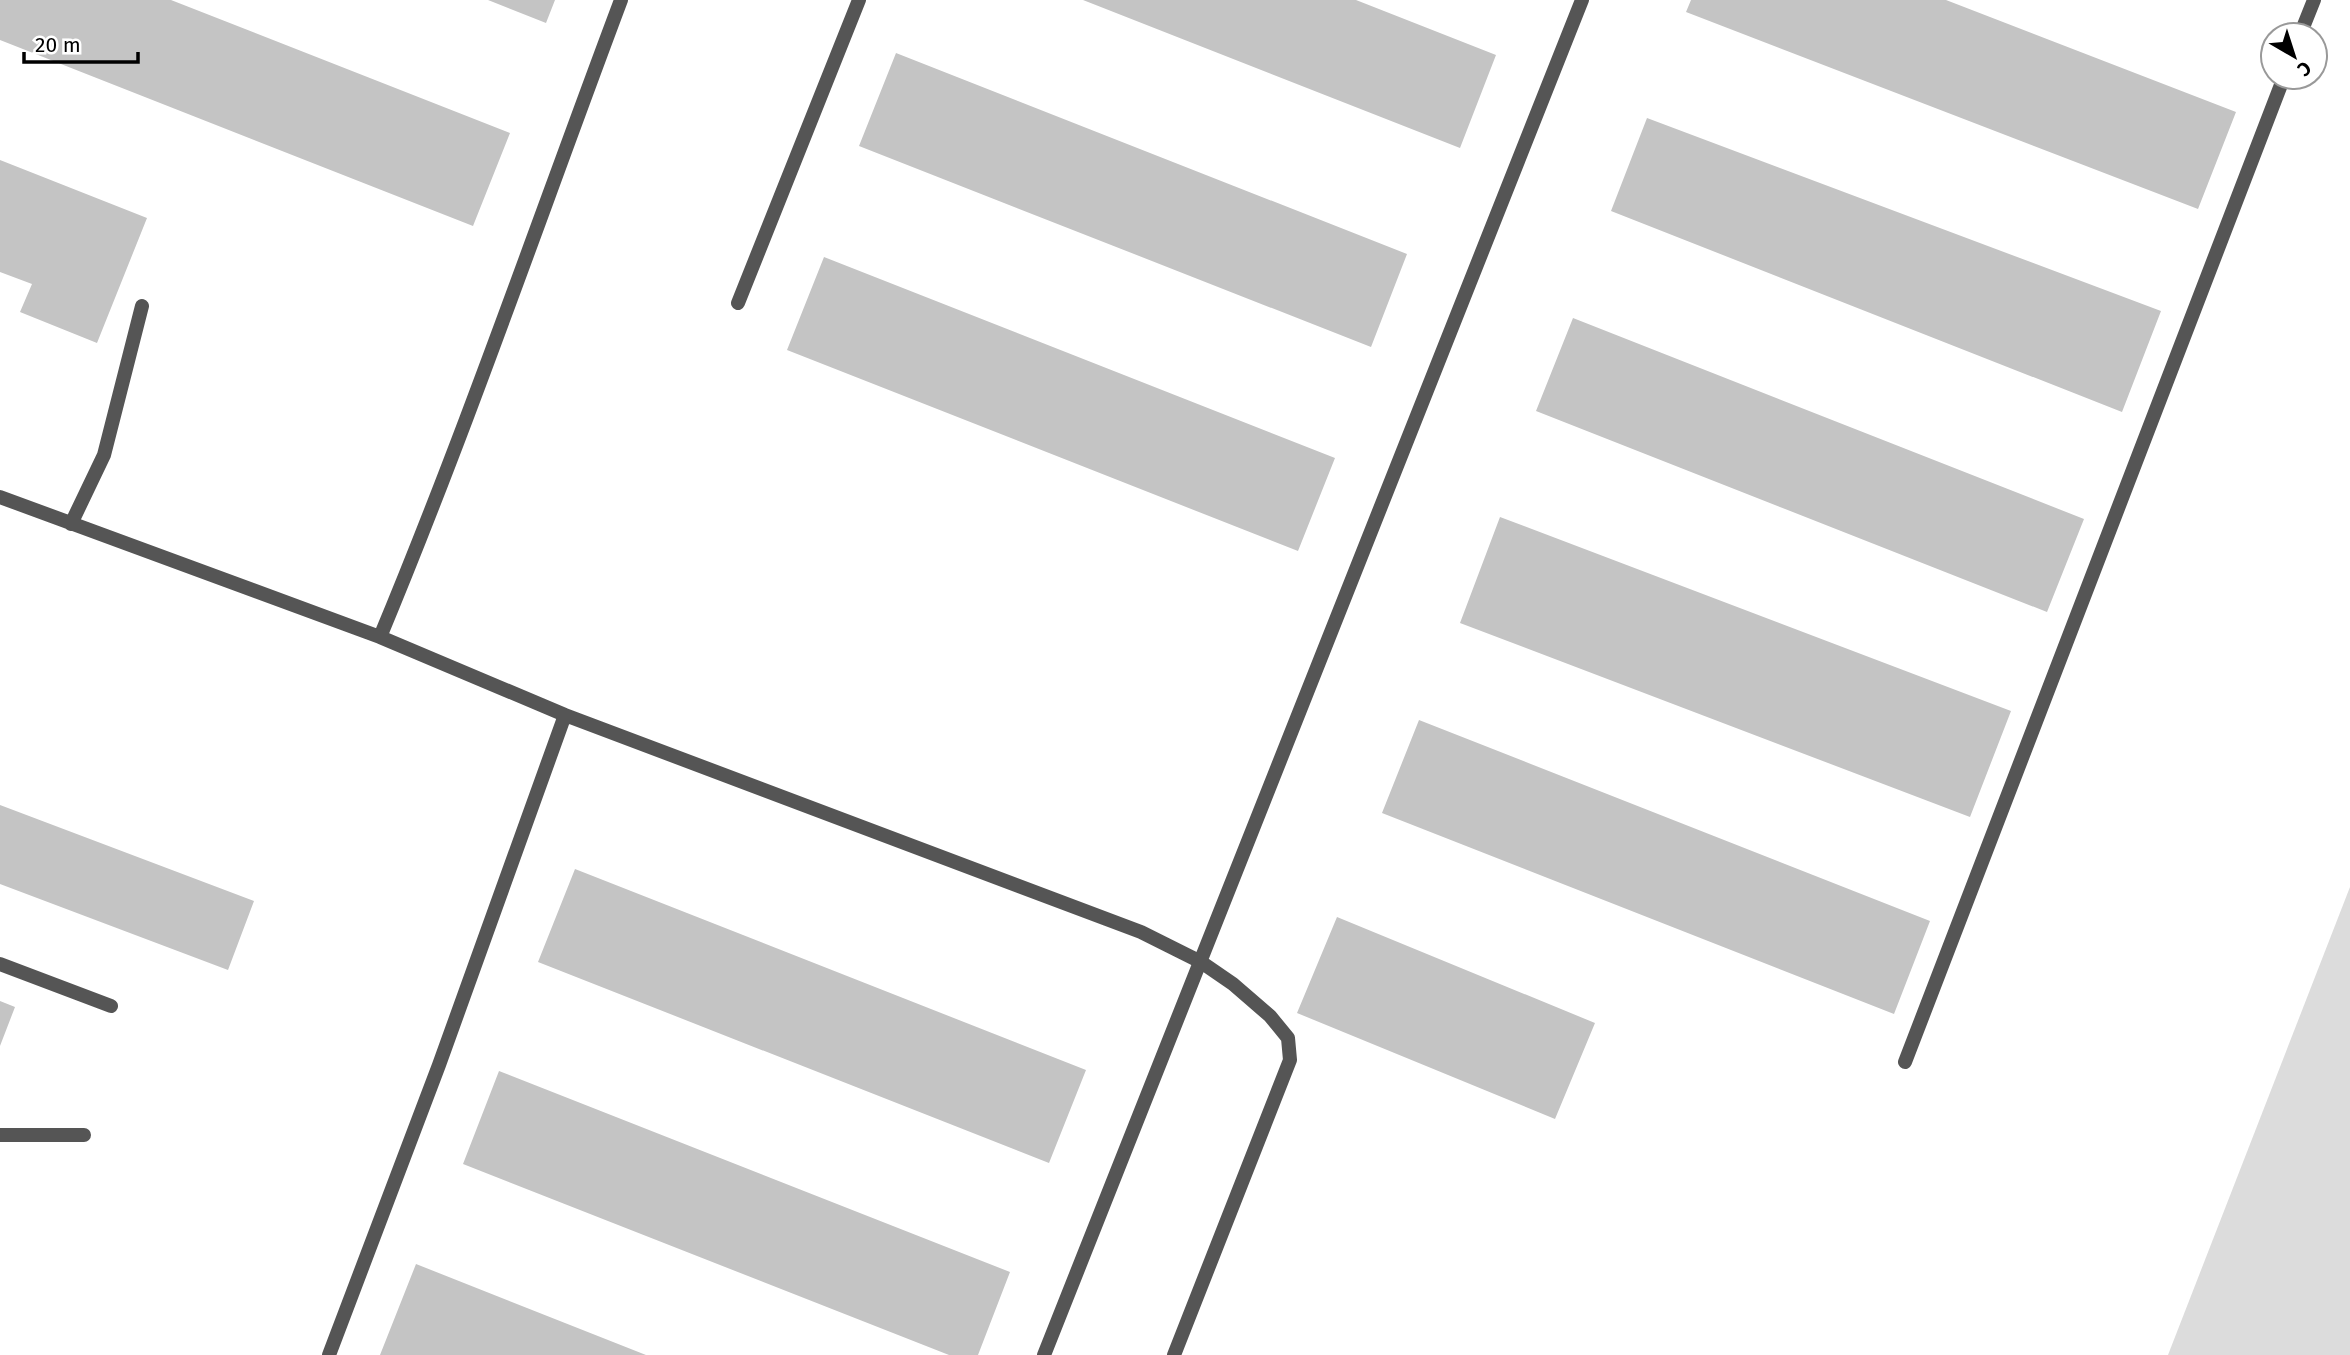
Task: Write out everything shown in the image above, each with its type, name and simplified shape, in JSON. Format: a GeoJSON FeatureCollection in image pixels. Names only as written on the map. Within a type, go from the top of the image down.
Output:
{"type":"FeatureCollection","features":[{"type":"Feature","properties":{"kind":"lane"},"geometry":{"type":"LineString","coordinates":[[380,637],[484,374],[621,0]]}},
{"type":"Feature","properties":{"kind":"lane"},"geometry":{"type":"LineString","coordinates":[[738,303],[859,0]]}},
{"type":"Feature","properties":{"kind":"lane"},"geometry":{"type":"LineString","coordinates":[[1044,1355],[1582,0]]}},
{"type":"Feature","properties":{"kind":"lane"},"geometry":{"type":"LineString","coordinates":[[2306,21],[2314,0]]}},
{"type":"Feature","properties":{"kind":"lane"},"geometry":{"type":"LineString","coordinates":[[1905,1062],[2279,91]]}},
{"type":"Feature","properties":{"kind":"lane"},"geometry":{"type":"LineString","coordinates":[[71,524],[104,455],[142,306]]}},
{"type":"Feature","properties":{"kind":"lane"},"geometry":{"type":"LineString","coordinates":[[0,498],[380,637],[565,715],[1141,932],[1202,961],[1270,1016],[1288,1038],[1290,1060],[1174,1355]]}},
{"type":"Feature","properties":{"kind":"lane"},"geometry":{"type":"LineString","coordinates":[[329,1355],[439,1065],[565,715]]}},
{"type":"Feature","properties":{"kind":"lane"},"geometry":{"type":"LineString","coordinates":[[0,964],[111,1006]]}},
{"type":"Feature","properties":{"kind":"lane"},"geometry":{"type":"LineString","coordinates":[[0,1135],[84,1135]]}},
{"type":"Feature","properties":{"kind":"shaded area"},"geometry":{"type":"Polygon","coordinates":[[[2350,887],[2350,1355],[2168,1355],[2350,887]]]}},
{"type":"Feature","properties":{"kind":"building"},"geometry":{"type":"Polygon","coordinates":[[[0,0],[171,0],[510,133],[473,226],[0,40],[0,0]]]}},
{"type":"Feature","properties":{"kind":"building"},"geometry":{"type":"Polygon","coordinates":[[[488,0],[555,0],[546,23],[488,0]]]}},
{"type":"Feature","properties":{"kind":"building"},"geometry":{"type":"Polygon","coordinates":[[[1083,0],[1356,0],[1496,55],[1460,148],[1083,0]]]}},
{"type":"Feature","properties":{"kind":"building"},"geometry":{"type":"Polygon","coordinates":[[[1691,0],[1946,0],[2236,112],[2198,209],[1686,12],[1691,0]]]}},
{"type":"Feature","properties":{"kind":"building"},"geometry":{"type":"Polygon","coordinates":[[[896,53],[1407,254],[1371,347],[859,146],[896,53]]]}},
{"type":"Feature","properties":{"kind":"building"},"geometry":{"type":"Polygon","coordinates":[[[1647,118],[2161,311],[2122,412],[1611,211],[1647,118]]]}},
{"type":"Feature","properties":{"kind":"building"},"geometry":{"type":"Polygon","coordinates":[[[0,160],[147,218],[97,343],[20,312],[32,284],[0,272],[0,160]]]}},
{"type":"Feature","properties":{"kind":"building"},"geometry":{"type":"Polygon","coordinates":[[[824,257],[1335,458],[1298,551],[787,350],[824,257]]]}},
{"type":"Feature","properties":{"kind":"building"},"geometry":{"type":"Polygon","coordinates":[[[1573,318],[2084,519],[2047,612],[1536,411],[1573,318]]]}},
{"type":"Feature","properties":{"kind":"building"},"geometry":{"type":"Polygon","coordinates":[[[1500,517],[2011,711],[1970,817],[1460,623],[1500,517]]]}},
{"type":"Feature","properties":{"kind":"building"},"geometry":{"type":"Polygon","coordinates":[[[1419,720],[1930,921],[1894,1014],[1382,813],[1419,720]]]}},
{"type":"Feature","properties":{"kind":"building"},"geometry":{"type":"Polygon","coordinates":[[[0,805],[254,901],[228,970],[0,884],[0,805]]]}},
{"type":"Feature","properties":{"kind":"building"},"geometry":{"type":"Polygon","coordinates":[[[575,869],[1086,1070],[1049,1163],[538,962],[575,869]]]}},
{"type":"Feature","properties":{"kind":"building"},"geometry":{"type":"Polygon","coordinates":[[[1337,917],[1595,1023],[1555,1119],[1297,1013],[1337,917]]]}},
{"type":"Feature","properties":{"kind":"building"},"geometry":{"type":"Polygon","coordinates":[[[0,1001],[15,1007],[0,1046],[0,1001]]]}},
{"type":"Feature","properties":{"kind":"building"},"geometry":{"type":"Polygon","coordinates":[[[499,1071],[1010,1272],[978,1355],[949,1355],[463,1164],[499,1071]]]}},
{"type":"Feature","properties":{"kind":"building"},"geometry":{"type":"Polygon","coordinates":[[[416,1264],[646,1355],[380,1355],[416,1264]]]}}]}
